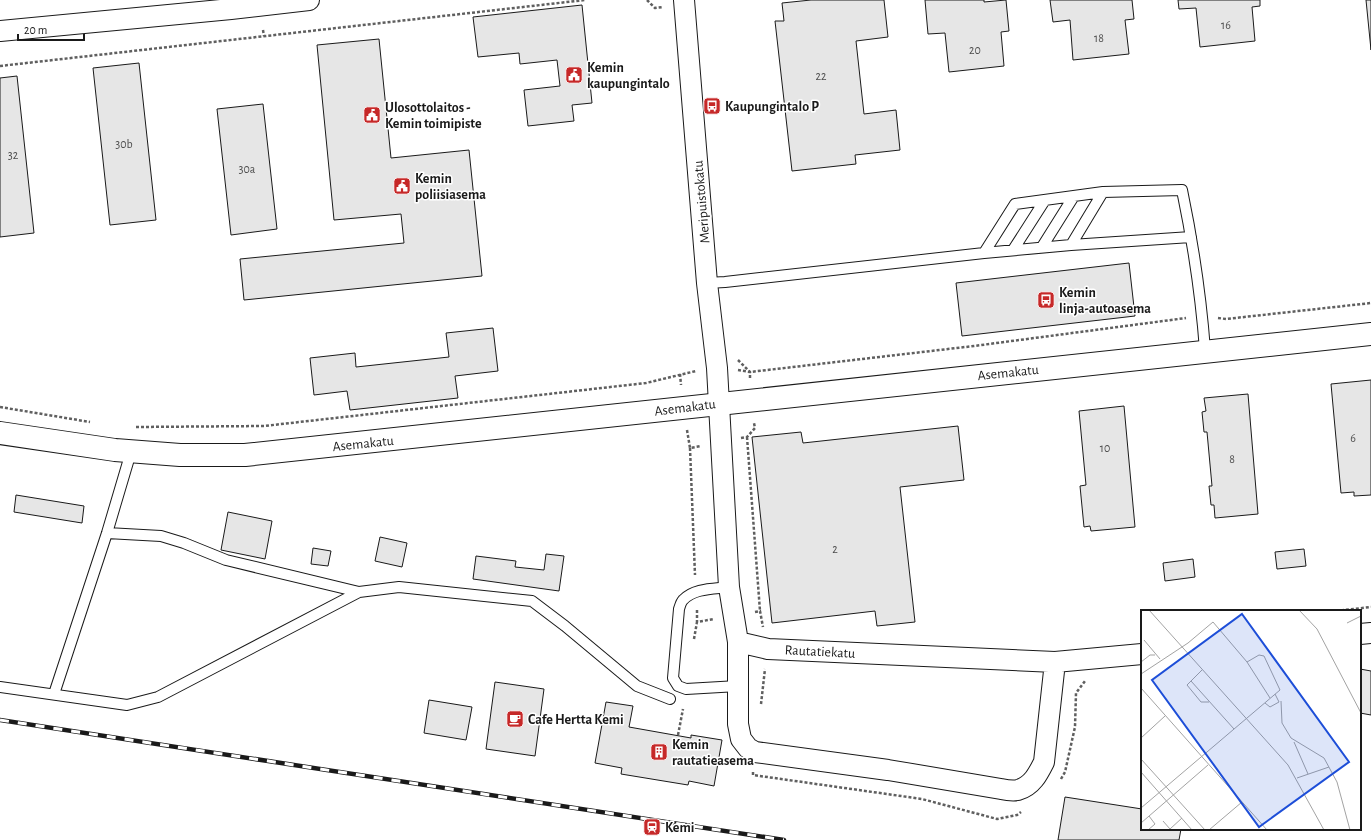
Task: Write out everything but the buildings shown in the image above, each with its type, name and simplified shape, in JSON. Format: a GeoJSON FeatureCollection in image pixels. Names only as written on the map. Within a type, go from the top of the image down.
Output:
{"type":"FeatureCollection","features":[{"type":"Feature","properties":{"kind":"main road","name":"Asemakatu"},"geometry":{"type":"LineString","coordinates":[[0,433],[79,446],[131,452],[180,455],[245,455],[1204,350],[1371,334]]}},
{"type":"Feature","properties":{"kind":"street"},"geometry":{"type":"LineString","coordinates":[[0,31],[231,4],[309,0]]}},
{"type":"Feature","properties":{"kind":"street","name":"Meripuistokatu"},"geometry":{"type":"LineString","coordinates":[[684,0],[707,283],[720,403]]}},
{"type":"Feature","properties":{"kind":"street"},"geometry":{"type":"LineString","coordinates":[[720,403],[729,587],[738,642],[738,724],[741,739],[748,748],[755,752],[888,770],[1001,789],[1017,790],[1038,776],[1044,762],[1054,662]]}},
{"type":"Feature","properties":{"kind":"street"},"geometry":{"type":"LineString","coordinates":[[1361,634],[1371,633]]}},
{"type":"Feature","properties":{"kind":"street","name":"Rautatiekatu"},"geometry":{"type":"LineString","coordinates":[[738,642],[768,649],[1054,662],[1141,654]]}},
{"type":"Feature","properties":{"kind":"lane"},"geometry":{"type":"LineString","coordinates":[[984,253],[1015,204],[1103,192],[1182,190],[1191,237],[1202,316],[1204,350]]}},
{"type":"Feature","properties":{"kind":"lane"},"geometry":{"type":"LineString","coordinates":[[1071,245],[1103,192]]}},
{"type":"Feature","properties":{"kind":"lane"},"geometry":{"type":"LineString","coordinates":[[1042,247],[1074,196]]}},
{"type":"Feature","properties":{"kind":"lane"},"geometry":{"type":"LineString","coordinates":[[1013,250],[1045,200]]}},
{"type":"Feature","properties":{"kind":"lane"},"geometry":{"type":"LineString","coordinates":[[707,283],[1042,247],[1191,237]]}},
{"type":"Feature","properties":{"kind":"lane"},"geometry":{"type":"LineString","coordinates":[[54,694],[107,534],[131,452]]}},
{"type":"Feature","properties":{"kind":"lane"},"geometry":{"type":"LineString","coordinates":[[107,534],[162,536],[226,560],[359,592]]}},
{"type":"Feature","properties":{"kind":"lane"},"geometry":{"type":"LineString","coordinates":[[0,686],[127,704],[158,697],[359,592],[399,587],[532,601],[565,626],[637,686],[670,699]]}},
{"type":"Feature","properties":{"kind":"lane"},"geometry":{"type":"LineString","coordinates":[[729,587],[703,590],[692,593],[682,601],[679,609],[673,678],[678,686],[686,689],[738,686]]}},
{"type":"Feature","properties":{"kind":"path"},"geometry":{"type":"LineString","coordinates":[[0,66],[585,0]]}},
{"type":"Feature","properties":{"kind":"path"},"geometry":{"type":"LineString","coordinates":[[263,30],[264,36]]}},
{"type":"Feature","properties":{"kind":"path"},"geometry":{"type":"LineString","coordinates":[[130,427],[264,426],[646,383],[680,374],[717,368],[750,372],[974,346],[1202,316],[1226,318],[1371,304]]}},
{"type":"Feature","properties":{"kind":"path"},"geometry":{"type":"LineString","coordinates":[[0,406],[97,423]]}},
{"type":"Feature","properties":{"kind":"path"},"geometry":{"type":"LineString","coordinates":[[746,437],[760,611]]}},
{"type":"Feature","properties":{"kind":"path"},"geometry":{"type":"LineString","coordinates":[[1345,610],[1371,607]]}},
{"type":"Feature","properties":{"kind":"railway"},"geometry":{"type":"LineString","coordinates":[[0,720],[784,840]]}},
{"type":"Feature","properties":{"kind":"place","name":"Kemin kaupungintalo"},"geometry":{"type":"Point","coordinates":[574,75]}},
{"type":"Feature","properties":{"kind":"place","name":"Kaupungintalo P"},"geometry":{"type":"Point","coordinates":[712,106]}},
{"type":"Feature","properties":{"kind":"place","name":"Ulosottolaitos - Kemin toimipiste"},"geometry":{"type":"Point","coordinates":[372,115]}},
{"type":"Feature","properties":{"kind":"place","name":"Kemin poliisiasema"},"geometry":{"type":"Point","coordinates":[402,186]}},
{"type":"Feature","properties":{"kind":"place","name":"Kemin linja-autoasema"},"geometry":{"type":"Point","coordinates":[1046,300]}},
{"type":"Feature","properties":{"kind":"place","name":"Cafe Hertta Kemi"},"geometry":{"type":"Point","coordinates":[515,719]}},
{"type":"Feature","properties":{"kind":"place","name":"Kemin rautatieasema"},"geometry":{"type":"Point","coordinates":[659,752]}},
{"type":"Feature","properties":{"kind":"place","name":"Kemi"},"geometry":{"type":"Point","coordinates":[652,827]}}]}
